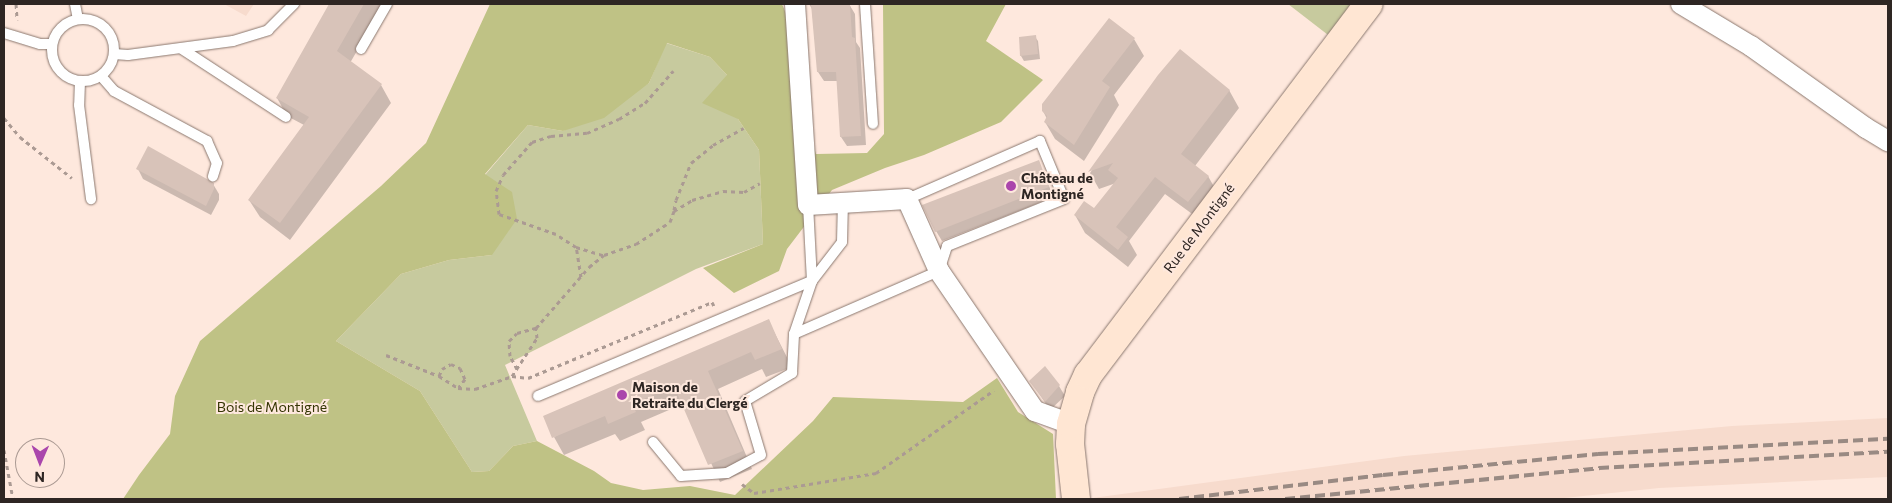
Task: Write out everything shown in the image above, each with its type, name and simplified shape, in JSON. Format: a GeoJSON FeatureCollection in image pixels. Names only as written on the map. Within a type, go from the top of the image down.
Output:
{"type":"FeatureCollection","features":[{"type":"Feature","properties":{"kind":"street"},"geometry":{"type":"LineString","coordinates":[[795,4],[808,205],[843,201],[907,199],[939,270],[1035,411],[1071,424]]}},
{"type":"Feature","properties":{"kind":"street","name":"Rue de Montigné"},"geometry":{"type":"LineString","coordinates":[[1076,499],[1072,469],[1071,424],[1080,392],[1088,375],[1369,4]]}},
{"type":"Feature","properties":{"kind":"street"},"geometry":{"type":"LineString","coordinates":[[1681,4],[1751,46],[1866,128],[1888,141]]}},
{"type":"Feature","properties":{"kind":"lane"},"geometry":{"type":"LineString","coordinates":[[75,4],[78,19]]}},
{"type":"Feature","properties":{"kind":"lane"},"geometry":{"type":"LineString","coordinates":[[114,54],[128,55],[233,42],[268,30],[294,4]]}},
{"type":"Feature","properties":{"kind":"lane"},"geometry":{"type":"LineString","coordinates":[[361,49],[386,4]]}},
{"type":"Feature","properties":{"kind":"lane"},"geometry":{"type":"LineString","coordinates":[[865,4],[873,124]]}},
{"type":"Feature","properties":{"kind":"lane"},"geometry":{"type":"LineString","coordinates":[[88,18],[105,27],[111,35],[114,54],[112,62],[101,76],[88,81],[70,79],[58,69],[52,55],[52,44],[57,32],[66,23],[78,19],[88,18]]}},
{"type":"Feature","properties":{"kind":"lane"},"geometry":{"type":"LineString","coordinates":[[4,33],[40,44],[52,44]]}},
{"type":"Feature","properties":{"kind":"lane"},"geometry":{"type":"LineString","coordinates":[[182,48],[286,117]]}},
{"type":"Feature","properties":{"kind":"lane"},"geometry":{"type":"LineString","coordinates":[[101,76],[114,90],[207,141],[217,163],[213,176]]}},
{"type":"Feature","properties":{"kind":"lane"},"geometry":{"type":"LineString","coordinates":[[80,81],[78,105],[91,199]]}},
{"type":"Feature","properties":{"kind":"lane"},"geometry":{"type":"LineString","coordinates":[[794,334],[939,270],[947,246],[1064,199],[1040,141],[907,199]]}},
{"type":"Feature","properties":{"kind":"lane"},"geometry":{"type":"LineString","coordinates":[[653,442],[681,476],[727,473],[761,455],[745,401],[792,372],[794,334],[812,281],[842,242],[843,201]]}},
{"type":"Feature","properties":{"kind":"lane"},"geometry":{"type":"LineString","coordinates":[[808,205],[812,281]]}},
{"type":"Feature","properties":{"kind":"lane"},"geometry":{"type":"LineString","coordinates":[[538,396],[812,281]]}},
{"type":"Feature","properties":{"kind":"path"},"geometry":{"type":"LineString","coordinates":[[604,255],[576,247],[556,234],[499,214],[496,191],[503,175],[532,142],[551,136],[587,132],[626,115],[645,103],[673,71]]}},
{"type":"Feature","properties":{"kind":"path"},"geometry":{"type":"LineString","coordinates":[[4,118],[20,137],[78,183],[88,182]]}},
{"type":"Feature","properties":{"kind":"path"},"geometry":{"type":"LineString","coordinates":[[517,369],[510,356],[509,341],[517,332],[536,328],[581,277],[604,255],[636,244],[670,222],[679,193],[692,163],[713,144],[744,128]]}},
{"type":"Feature","properties":{"kind":"path"},"geometry":{"type":"LineString","coordinates":[[674,211],[692,200],[723,191],[744,192],[760,182]]}},
{"type":"Feature","properties":{"kind":"path"},"geometry":{"type":"LineString","coordinates":[[576,247],[581,277]]}},
{"type":"Feature","properties":{"kind":"path"},"geometry":{"type":"LineString","coordinates":[[386,355],[439,376],[458,388],[475,389],[512,376],[528,378],[712,302],[722,319]]}},
{"type":"Feature","properties":{"kind":"path"},"geometry":{"type":"LineString","coordinates":[[512,376],[537,338],[536,328]]}},
{"type":"Feature","properties":{"kind":"path"},"geometry":{"type":"LineString","coordinates":[[439,376],[442,369],[451,364],[460,368],[465,379],[458,388]]}},
{"type":"Feature","properties":{"kind":"path"},"geometry":{"type":"LineString","coordinates":[[727,473],[754,493],[876,473],[1012,378]]}},
{"type":"Feature","properties":{"kind":"path"},"geometry":{"type":"LineString","coordinates":[[4,450],[13,499]]}},
{"type":"Feature","properties":{"kind":"shaded area"},"geometry":{"type":"Polygon","coordinates":[[[224,4],[254,4],[246,16],[224,4]]]}},
{"type":"Feature","properties":{"kind":"shaded area"},"geometry":{"type":"Polygon","coordinates":[[[1888,418],[1888,477],[1659,488],[1555,499],[1085,499],[1404,456],[1732,426],[1888,418]]]}},
{"type":"Feature","properties":{"kind":"green space","name":"Bois de Montigné"},"geometry":{"type":"Polygon","coordinates":[[[490,4],[782,4],[789,21],[810,134],[816,154],[867,153],[884,134],[883,4],[1006,4],[986,41],[1043,80],[1001,122],[924,155],[885,168],[832,190],[787,249],[779,271],[734,293],[703,268],[763,244],[759,150],[738,119],[702,103],[727,75],[710,57],[667,43],[649,83],[604,118],[563,131],[528,125],[485,174],[512,192],[517,219],[492,255],[449,260],[401,274],[336,341],[420,391],[472,472],[489,471],[513,446],[537,441],[594,471],[611,483],[643,490],[690,486],[735,495],[813,421],[833,397],[963,402],[997,378],[1018,412],[1053,434],[1056,499],[123,499],[170,434],[175,396],[200,341],[381,186],[426,143],[490,4]]]}},
{"type":"Feature","properties":{"kind":"green space"},"geometry":{"type":"Polygon","coordinates":[[[1288,4],[1357,4],[1332,38],[1288,4]]]}},
{"type":"Feature","properties":{"kind":"green space"},"geometry":{"type":"Polygon","coordinates":[[[666,43],[710,57],[727,75],[738,119],[759,150],[763,244],[696,269],[505,365],[537,441],[513,446],[489,471],[472,472],[420,391],[336,341],[401,274],[449,260],[492,255],[485,175],[528,125],[563,131],[649,83],[666,43]]]}},
{"type":"Feature","properties":{"kind":"building"},"geometry":{"type":"Polygon","coordinates":[[[329,4],[364,4],[337,51],[382,84],[280,223],[248,200],[309,117],[276,98],[329,4]]]}},
{"type":"Feature","properties":{"kind":"building"},"geometry":{"type":"Polygon","coordinates":[[[811,4],[850,4],[852,37],[855,38],[861,136],[840,137],[836,72],[817,72],[811,4]]]}},
{"type":"Feature","properties":{"kind":"building"},"geometry":{"type":"Polygon","coordinates":[[[1109,18],[1135,38],[1102,81],[1110,87],[1074,145],[1044,122],[1047,116],[1042,111],[1042,104],[1109,18]]]}},
{"type":"Feature","properties":{"kind":"building"},"geometry":{"type":"Polygon","coordinates":[[[1036,35],[1038,54],[1020,56],[1019,37],[1036,35]]]}},
{"type":"Feature","properties":{"kind":"building"},"geometry":{"type":"Polygon","coordinates":[[[1180,49],[1230,90],[1181,154],[1209,176],[1188,202],[1155,177],[1116,227],[1128,237],[1118,250],[1074,215],[1084,201],[1094,208],[1118,178],[1108,170],[1113,163],[1088,172],[1158,75],[1180,49]]]}},
{"type":"Feature","properties":{"kind":"building"},"geometry":{"type":"Polygon","coordinates":[[[148,146],[214,183],[214,189],[206,206],[136,169],[148,146]]]}},
{"type":"Feature","properties":{"kind":"building"},"geometry":{"type":"Polygon","coordinates":[[[1039,160],[1049,187],[935,232],[922,205],[1039,160]]]}},
{"type":"Feature","properties":{"kind":"building","name":"Maison de Retraite du Clergé"},"geometry":{"type":"Polygon","coordinates":[[[769,319],[782,349],[755,360],[751,352],[708,371],[743,451],[708,465],[674,386],[632,404],[636,412],[608,424],[605,416],[552,438],[543,416],[769,319]]]}},
{"type":"Feature","properties":{"kind":"building"},"geometry":{"type":"Polygon","coordinates":[[[1045,366],[1060,385],[1045,402],[1029,381],[1045,366]]]}},
{"type":"Feature","properties":{"kind":"railway"},"geometry":{"type":"LineString","coordinates":[[1179,499],[1383,475],[1598,454],[1888,439]]}},
{"type":"Feature","properties":{"kind":"railway"},"geometry":{"type":"LineString","coordinates":[[1285,499],[1599,468],[1888,452]]}},
{"type":"Feature","properties":{"kind":"place","name":"Château de Montigné"},"geometry":{"type":"Point","coordinates":[1011,186]}},
{"type":"Feature","properties":{"kind":"place","name":"Maison de Retraite du Clergé"},"geometry":{"type":"Point","coordinates":[622,395]}}]}
